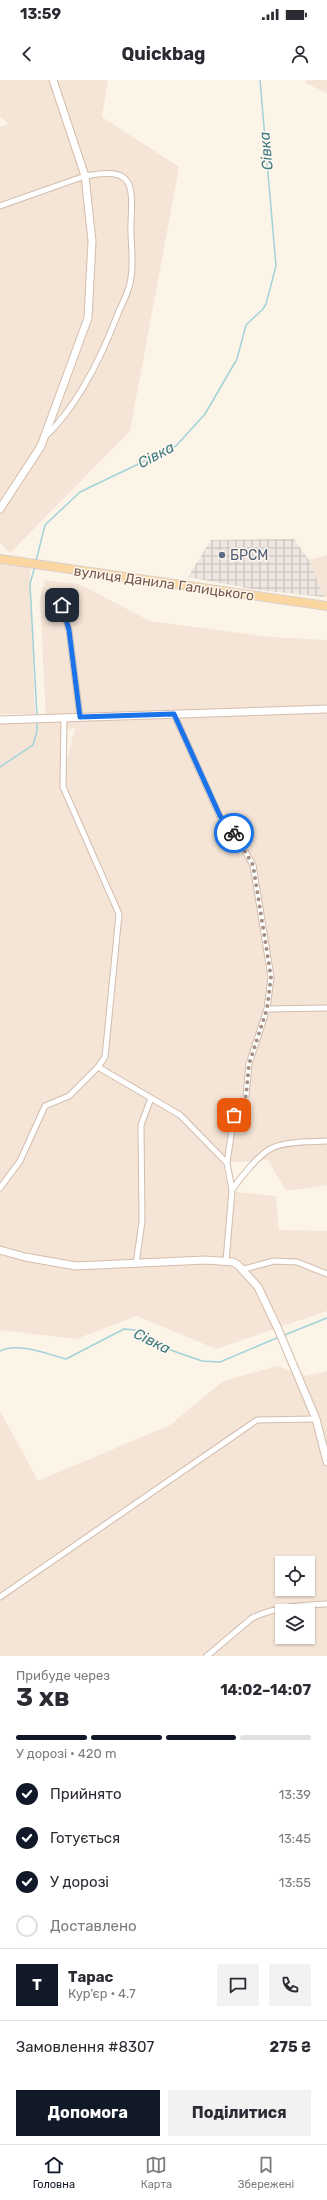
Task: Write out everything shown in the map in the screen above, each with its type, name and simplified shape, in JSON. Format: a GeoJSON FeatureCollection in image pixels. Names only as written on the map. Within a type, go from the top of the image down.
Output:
{"type":"FeatureCollection","features":[{"type":"Feature","properties":{"kind":"main road","name":"вулиця Данила Галицького"},"geometry":{"type":"LineString","coordinates":[[0,559],[327,606]]}},
{"type":"Feature","properties":{"kind":"street"},"geometry":{"type":"LineString","coordinates":[[0,508],[41,446],[88,318],[92,241],[85,176],[53,80]]}},
{"type":"Feature","properties":{"kind":"street"},"geometry":{"type":"LineString","coordinates":[[0,206],[85,176],[98,174],[113,175],[125,178],[131,185],[133,257],[130,284],[114,326],[86,382],[58,424],[44,439]]}},
{"type":"Feature","properties":{"kind":"street"},"geometry":{"type":"LineString","coordinates":[[62,605],[69,630],[80,717]]}},
{"type":"Feature","properties":{"kind":"street"},"geometry":{"type":"LineString","coordinates":[[0,720],[327,709]]}},
{"type":"Feature","properties":{"kind":"street"},"geometry":{"type":"LineString","coordinates":[[174,714],[220,816],[235,834],[253,865],[271,977],[267,1009],[249,1064],[246,1096],[234,1115],[227,1163],[232,1190],[226,1261]]}},
{"type":"Feature","properties":{"kind":"street"},"geometry":{"type":"LineString","coordinates":[[0,1188],[20,1161],[44,1106],[69,1096],[98,1067],[105,1057],[119,914],[63,787],[64,718]]}},
{"type":"Feature","properties":{"kind":"street"},"geometry":{"type":"LineString","coordinates":[[267,1009],[327,1008]]}},
{"type":"Feature","properties":{"kind":"street"},"geometry":{"type":"LineString","coordinates":[[98,1067],[180,1115],[227,1163]]}},
{"type":"Feature","properties":{"kind":"street"},"geometry":{"type":"LineString","coordinates":[[136,1264],[142,1221],[141,1125],[151,1098]]}},
{"type":"Feature","properties":{"kind":"street"},"geometry":{"type":"LineString","coordinates":[[232,1190],[245,1172],[272,1148],[327,1141]]}},
{"type":"Feature","properties":{"kind":"street"},"geometry":{"type":"LineString","coordinates":[[0,1250],[25,1257],[76,1266],[205,1260],[233,1262],[244,1269],[258,1287],[286,1346],[316,1419],[327,1462]]}},
{"type":"Feature","properties":{"kind":"street"},"geometry":{"type":"LineString","coordinates":[[244,1269],[274,1261],[297,1262],[327,1274]]}},
{"type":"Feature","properties":{"kind":"street"},"geometry":{"type":"LineString","coordinates":[[0,1597],[257,1420],[316,1419]]}},
{"type":"Feature","properties":{"kind":"street"},"geometry":{"type":"LineString","coordinates":[[207,1656],[259,1614],[283,1608],[327,1604]]}},
{"type":"Feature","properties":{"kind":"shaded area"},"geometry":{"type":"Polygon","coordinates":[[[0,80],[108,80],[102,117],[179,167],[130,431],[10,553],[0,543],[0,127],[8,124],[0,116],[0,80]]]}},
{"type":"Feature","properties":{"kind":"shaded area"},"geometry":{"type":"Polygon","coordinates":[[[307,80],[327,80],[327,93],[305,83],[307,80]]]}},
{"type":"Feature","properties":{"kind":"shaded area"},"geometry":{"type":"Polygon","coordinates":[[[294,539],[309,560],[324,597],[258,590],[188,577],[211,540],[294,539]]]}},
{"type":"Feature","properties":{"kind":"shaded area"},"geometry":{"type":"Polygon","coordinates":[[[327,555],[327,597],[324,597],[309,560],[327,555]]]}},
{"type":"Feature","properties":{"kind":"shaded area"},"geometry":{"type":"Polygon","coordinates":[[[0,563],[30,567],[35,714],[0,714],[0,563]]]}},
{"type":"Feature","properties":{"kind":"shaded area"},"geometry":{"type":"Polygon","coordinates":[[[45,580],[79,584],[150,621],[270,637],[327,640],[327,1185],[286,1191],[268,1160],[223,1163],[228,1191],[276,1196],[279,1230],[327,1231],[327,1311],[216,1349],[137,1316],[76,1339],[0,1330],[0,1194],[23,1162],[46,1110],[72,1098],[98,1072],[102,1058],[97,1066],[67,1093],[43,1104],[18,1159],[0,1182],[0,723],[46,721],[40,597],[45,580]],[[75,728],[61,730],[61,784],[75,728]]]}},
{"type":"Feature","properties":{"kind":"shaded area"},"geometry":{"type":"Polygon","coordinates":[[[277,1366],[306,1376],[327,1371],[327,1656],[0,1656],[0,1411],[38,1481],[170,1425],[223,1381],[277,1366]]]}},
{"type":"Feature","properties":{"kind":"waterway","name":"Сівка"},"geometry":{"type":"LineString","coordinates":[[36,561],[45,525],[80,492],[176,446],[205,414],[237,359],[246,325],[263,309],[266,304],[276,266],[260,80]]}},
{"type":"Feature","properties":{"kind":"waterway","name":"Сівка"},"geometry":{"type":"LineString","coordinates":[[35,566],[30,584],[37,716]]}},
{"type":"Feature","properties":{"kind":"waterway","name":"Сівка"},"geometry":{"type":"LineString","coordinates":[[0,767],[33,745],[37,731],[37,722]]}},
{"type":"Feature","properties":{"kind":"waterway","name":"Сівка"},"geometry":{"type":"LineString","coordinates":[[282,1336],[327,1318]]}},
{"type":"Feature","properties":{"kind":"waterway","name":"Сівка"},"geometry":{"type":"LineString","coordinates":[[0,1351],[24,1348],[66,1359],[124,1329],[135,1330],[156,1345],[202,1361],[220,1362],[279,1337]]}},
{"type":"Feature","properties":{"kind":"way so far"},"geometry":{"type":"LineString","coordinates":[[234,833],[253,865],[271,977],[267,1009],[249,1064],[246,1096],[234,1115]]}},
{"type":"Feature","properties":{"kind":"place","name":"БРСМ"},"geometry":{"type":"Point","coordinates":[222,555]}},
{"type":"Feature","properties":{"kind":"route"},"geometry":{"type":"LineString","coordinates":[[62,605],[69,630],[80,717],[174,714],[220,816],[234,833]]}}]}
